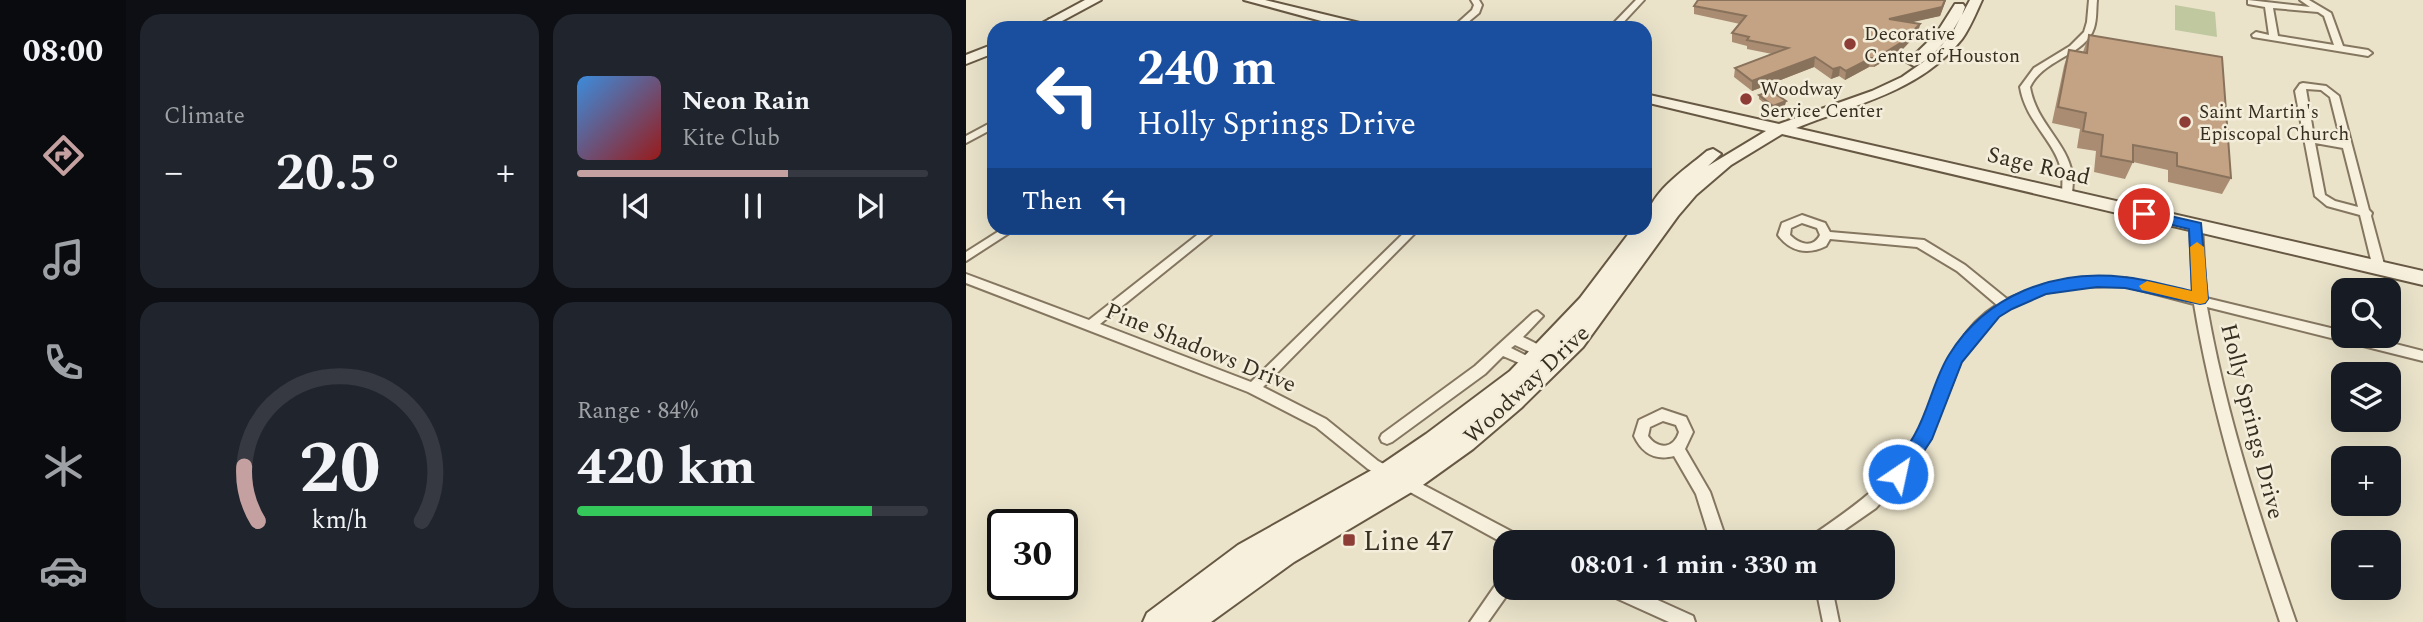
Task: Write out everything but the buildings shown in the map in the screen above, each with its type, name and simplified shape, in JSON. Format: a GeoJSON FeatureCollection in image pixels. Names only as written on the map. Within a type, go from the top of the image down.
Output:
{"type":"FeatureCollection","features":[{"type":"Feature","properties":{"kind":"main road"},"geometry":{"type":"LineString","coordinates":[[1064,21],[1095,0]]}},
{"type":"Feature","properties":{"kind":"main road"},"geometry":{"type":"LineString","coordinates":[[1250,0],[1324,21]]}},
{"type":"Feature","properties":{"kind":"main road","name":"Woodway Drive"},"geometry":{"type":"LineString","coordinates":[[1652,218],[1721,149],[1883,80],[1931,49],[1959,24],[1962,0]]}},
{"type":"Feature","properties":{"kind":"main road","name":"Woodway Drive"},"geometry":{"type":"LineString","coordinates":[[1771,127],[1807,119],[1892,89],[1923,71],[1945,54],[1959,24],[1976,0]]}},
{"type":"Feature","properties":{"kind":"main road"},"geometry":{"type":"LineString","coordinates":[[966,60],[987,51]]}},
{"type":"Feature","properties":{"kind":"main road","name":"Sage Road"},"geometry":{"type":"LineString","coordinates":[[1652,100],[2423,278]]}},
{"type":"Feature","properties":{"kind":"main road"},"geometry":{"type":"LineString","coordinates":[[1807,119],[1806,127],[1815,138]]}},
{"type":"Feature","properties":{"kind":"main road","name":"Woodway Drive"},"geometry":{"type":"LineString","coordinates":[[1652,228],[1681,189]]}},
{"type":"Feature","properties":{"kind":"main road","name":"Woodway Drive"},"geometry":{"type":"LineString","coordinates":[[1630,258],[1640,235]]}},
{"type":"Feature","properties":{"kind":"main road","name":"Woodway Drive"},"geometry":{"type":"LineString","coordinates":[[1190,622],[1396,479],[1472,413],[1545,362],[1587,303],[1630,258],[1647,235]]}},
{"type":"Feature","properties":{"kind":"main road","name":"Woodway Drive"},"geometry":{"type":"LineString","coordinates":[[1156,622],[1247,553],[1396,479]]}},
{"type":"Feature","properties":{"kind":"street"},"geometry":{"type":"LineString","coordinates":[[1464,21],[1476,11],[1478,5],[1475,0]]}},
{"type":"Feature","properties":{"kind":"street"},"geometry":{"type":"LineString","coordinates":[[1620,21],[1640,0]]}},
{"type":"Feature","properties":{"kind":"street"},"geometry":{"type":"LineString","coordinates":[[2067,196],[2067,172],[2059,154],[2032,116],[2025,88],[2034,71],[2087,34],[2093,0]]}},
{"type":"Feature","properties":{"kind":"street"},"geometry":{"type":"LineString","coordinates":[[2304,0],[2320,10],[2332,23],[2339,48]]}},
{"type":"Feature","properties":{"kind":"street"},"geometry":{"type":"LineString","coordinates":[[2251,2],[2320,10]]}},
{"type":"Feature","properties":{"kind":"street"},"geometry":{"type":"LineString","coordinates":[[2269,5],[2274,37]]}},
{"type":"Feature","properties":{"kind":"street"},"geometry":{"type":"LineString","coordinates":[[2256,34],[2368,53]]}},
{"type":"Feature","properties":{"kind":"street"},"geometry":{"type":"LineString","coordinates":[[2367,213],[2331,204],[2319,196],[2301,88],[2308,85],[2323,88],[2333,94],[2345,145],[2367,213],[2379,268]]}},
{"type":"Feature","properties":{"kind":"street"},"geometry":{"type":"LineString","coordinates":[[966,140],[987,128]]}},
{"type":"Feature","properties":{"kind":"street"},"geometry":{"type":"LineString","coordinates":[[2309,139],[2345,145]]}},
{"type":"Feature","properties":{"kind":"street","name":"Holly Springs Drive"},"geometry":{"type":"LineString","coordinates":[[2196,226],[2200,299],[2213,376],[2242,490],[2288,622]]}},
{"type":"Feature","properties":{"kind":"street"},"geometry":{"type":"LineString","coordinates":[[1826,234],[1897,243],[1928,256],[1943,258],[1961,268],[2006,304]]}},
{"type":"Feature","properties":{"kind":"street"},"geometry":{"type":"LineString","coordinates":[[966,257],[1000,235]]}},
{"type":"Feature","properties":{"kind":"street"},"geometry":{"type":"LineString","coordinates":[[1090,326],[1204,235]]}},
{"type":"Feature","properties":{"kind":"street"},"geometry":{"type":"LineString","coordinates":[[1253,388],[1408,235]]}},
{"type":"Feature","properties":{"kind":"street","name":"Pine Shadows Drive"},"geometry":{"type":"LineString","coordinates":[[966,278],[1253,388],[1321,423],[1396,479],[1494,530]]}},
{"type":"Feature","properties":{"kind":"street"},"geometry":{"type":"LineString","coordinates":[[1834,530],[1871,503],[1898,474],[1923,439],[1955,359],[1993,313],[2006,304],[2043,289],[2097,281],[2125,282],[2331,333]]}},
{"type":"Feature","properties":{"kind":"street"},"geometry":{"type":"LineString","coordinates":[[1387,438],[1452,392],[1503,350],[1537,316]]}},
{"type":"Feature","properties":{"kind":"street"},"geometry":{"type":"LineString","coordinates":[[1515,338],[1536,349],[1545,362]]}},
{"type":"Feature","properties":{"kind":"street"},"geometry":{"type":"LineString","coordinates":[[2391,348],[2423,356]]}},
{"type":"Feature","properties":{"kind":"street"},"geometry":{"type":"LineString","coordinates":[[1503,350],[1524,360],[1545,362]]}},
{"type":"Feature","properties":{"kind":"street"},"geometry":{"type":"LineString","coordinates":[[1677,449],[1703,492],[1715,530]]}},
{"type":"Feature","properties":{"kind":"street"},"geometry":{"type":"LineString","coordinates":[[1478,622],[1494,600]]}},
{"type":"Feature","properties":{"kind":"street"},"geometry":{"type":"LineString","coordinates":[[1639,600],[1687,622]]}},
{"type":"Feature","properties":{"kind":"street"},"geometry":{"type":"LineString","coordinates":[[1826,600],[1831,622]]}},
{"type":"Feature","properties":{"kind":"green space"},"geometry":{"type":"Polygon","coordinates":[[[2175,5],[2215,12],[2217,37],[2175,30],[2175,5]]]}},
{"type":"Feature","properties":{"kind":"slow traffic"},"geometry":{"type":"LineString","coordinates":[[2147,286],[2200,299],[2197,247]]}},
{"type":"Feature","properties":{"kind":"place","name":"Decorative Center of Houston"},"geometry":{"type":"Point","coordinates":[1850,44]}},
{"type":"Feature","properties":{"kind":"place","name":"Woodway Service Center"},"geometry":{"type":"Point","coordinates":[1746,99]}},
{"type":"Feature","properties":{"kind":"place","name":"Saint Martin's Episcopal Church"},"geometry":{"type":"Point","coordinates":[2185,122]}},
{"type":"Feature","properties":{"kind":"place","name":"Line 47"},"geometry":{"type":"Point","coordinates":[1349,540]}},
{"type":"Feature","properties":{"kind":"route"},"geometry":{"type":"LineString","coordinates":[[1898,474],[1923,439],[1955,359],[1976,331],[2006,304],[2043,289],[2097,281],[2125,282],[2200,299],[2196,226],[2144,214]]}}]}
